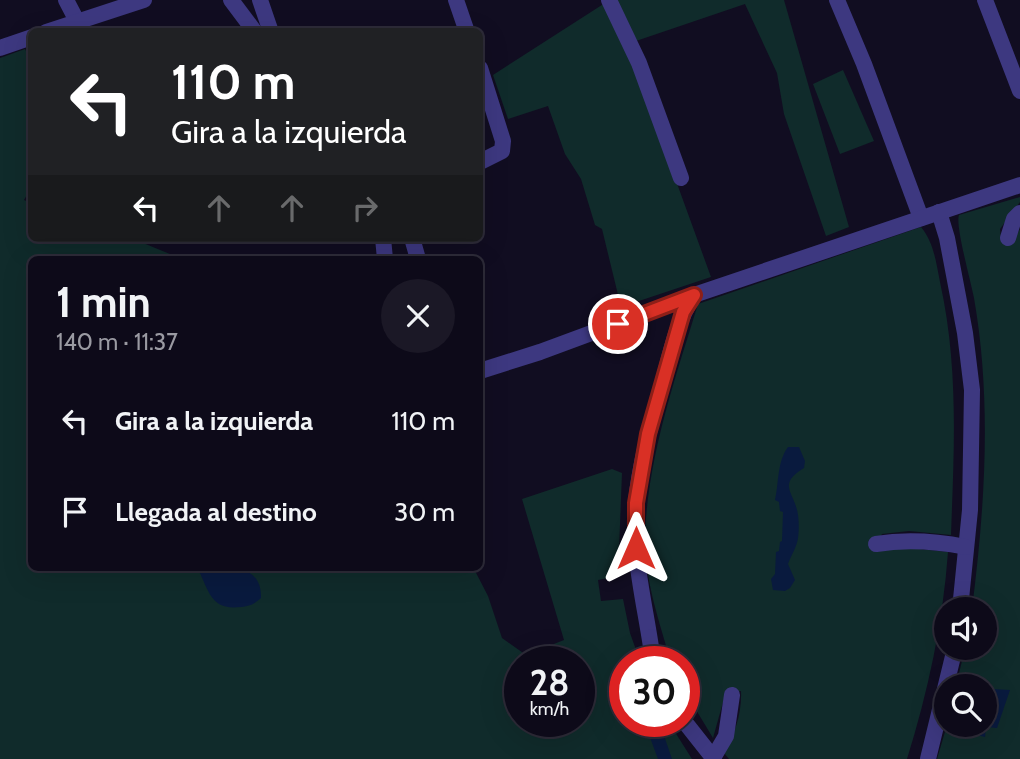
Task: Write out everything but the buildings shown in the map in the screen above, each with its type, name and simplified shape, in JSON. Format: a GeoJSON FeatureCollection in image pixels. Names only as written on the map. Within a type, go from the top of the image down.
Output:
{"type":"FeatureCollection","features":[{"type":"Feature","properties":{"kind":"street"},"geometry":{"type":"LineString","coordinates":[[66,0],[77,21]]}},
{"type":"Feature","properties":{"kind":"street"},"geometry":{"type":"LineString","coordinates":[[57,28],[144,0]]}},
{"type":"Feature","properties":{"kind":"street"},"geometry":{"type":"LineString","coordinates":[[231,0],[252,28]]}},
{"type":"Feature","properties":{"kind":"street"},"geometry":{"type":"LineString","coordinates":[[260,0],[270,28]]}},
{"type":"Feature","properties":{"kind":"street"},"geometry":{"type":"LineString","coordinates":[[456,0],[466,28]]}},
{"type":"Feature","properties":{"kind":"street"},"geometry":{"type":"LineString","coordinates":[[609,0],[639,63],[681,178]]}},
{"type":"Feature","properties":{"kind":"street"},"geometry":{"type":"LineString","coordinates":[[837,0],[864,64],[921,218]]}},
{"type":"Feature","properties":{"kind":"street"},"geometry":{"type":"LineString","coordinates":[[985,0],[1020,91]]}},
{"type":"Feature","properties":{"kind":"street"},"geometry":{"type":"LineString","coordinates":[[0,48],[28,38]]}},
{"type":"Feature","properties":{"kind":"street"},"geometry":{"type":"LineString","coordinates":[[483,77],[501,130],[502,151],[483,160]]}},
{"type":"Feature","properties":{"kind":"street"},"geometry":{"type":"LineString","coordinates":[[483,371],[694,295],[1020,185]]}},
{"type":"Feature","properties":{"kind":"street"},"geometry":{"type":"LineString","coordinates":[[939,212],[947,238],[965,333],[972,390],[970,510],[961,597]]}},
{"type":"Feature","properties":{"kind":"street"},"geometry":{"type":"LineString","coordinates":[[1008,238],[1014,219],[1020,213]]}},
{"type":"Feature","properties":{"kind":"street"},"geometry":{"type":"LineString","coordinates":[[651,646],[636,548],[636,503],[648,434],[669,358],[683,312],[694,295]]}},
{"type":"Feature","properties":{"kind":"street"},"geometry":{"type":"LineString","coordinates":[[876,544],[900,540],[936,541],[966,547]]}},
{"type":"Feature","properties":{"kind":"street"},"geometry":{"type":"LineString","coordinates":[[928,759],[952,660]]}},
{"type":"Feature","properties":{"kind":"street"},"geometry":{"type":"LineString","coordinates":[[697,737],[713,758],[726,736],[733,695]]}},
{"type":"Feature","properties":{"kind":"green space"},"geometry":{"type":"Polygon","coordinates":[[[615,0],[784,0],[849,227],[826,236],[784,114],[777,73],[745,4],[636,41],[615,0]]]}},
{"type":"Feature","properties":{"kind":"green space"},"geometry":{"type":"Polygon","coordinates":[[[605,3],[639,79],[711,277],[621,307],[602,229],[595,225],[581,179],[565,154],[548,106],[508,119],[493,75],[605,3]]]}},
{"type":"Feature","properties":{"kind":"green space"},"geometry":{"type":"Polygon","coordinates":[[[25,49],[28,56],[28,193],[24,200],[28,202],[28,242],[141,242],[175,256],[28,256],[28,571],[475,571],[488,596],[502,638],[513,646],[504,646],[504,737],[595,737],[595,646],[549,646],[564,640],[522,499],[612,469],[622,473],[618,576],[598,580],[601,601],[623,599],[635,646],[609,646],[609,737],[678,737],[692,759],[0,759],[0,58],[25,49]]]}},
{"type":"Feature","properties":{"kind":"green space"},"geometry":{"type":"Polygon","coordinates":[[[843,70],[874,141],[840,154],[813,84],[843,70]]]}},
{"type":"Feature","properties":{"kind":"green space"},"geometry":{"type":"Polygon","coordinates":[[[1020,197],[1020,202],[1000,229],[1001,240],[1016,236],[1020,229],[1020,759],[937,759],[943,737],[997,737],[997,674],[959,674],[962,660],[997,660],[997,597],[973,597],[983,492],[985,415],[980,337],[961,241],[959,215],[1020,197]]]}},
{"type":"Feature","properties":{"kind":"green space"},"geometry":{"type":"Polygon","coordinates":[[[921,227],[932,246],[946,314],[953,377],[951,535],[909,531],[882,534],[872,551],[909,548],[948,552],[943,597],[934,597],[934,657],[907,759],[729,759],[724,753],[737,723],[741,691],[725,695],[713,738],[700,716],[700,646],[666,646],[647,567],[647,505],[657,447],[698,304],[921,227]]]}},
{"type":"Feature","properties":{"kind":"water"},"geometry":{"type":"Polygon","coordinates":[[[788,447],[799,447],[805,461],[804,468],[789,484],[799,529],[788,564],[795,580],[785,591],[773,590],[771,579],[775,574],[776,552],[779,551],[782,541],[783,512],[780,511],[779,502],[775,500],[780,466],[788,447]]]}},
{"type":"Feature","properties":{"kind":"water"},"geometry":{"type":"Polygon","coordinates":[[[199,571],[245,571],[255,578],[260,586],[261,598],[247,606],[223,606],[208,591],[199,571]]]}},
{"type":"Feature","properties":{"kind":"water"},"geometry":{"type":"Polygon","coordinates":[[[997,689],[1010,690],[997,728],[997,689]]]}},
{"type":"Feature","properties":{"kind":"water"},"geometry":{"type":"Polygon","coordinates":[[[650,737],[664,737],[672,759],[658,759],[650,737]]]}},
{"type":"Feature","properties":{"kind":"route"},"geometry":{"type":"LineString","coordinates":[[618,324],[694,295],[683,312],[648,434],[636,503],[636,548]]}}]}
